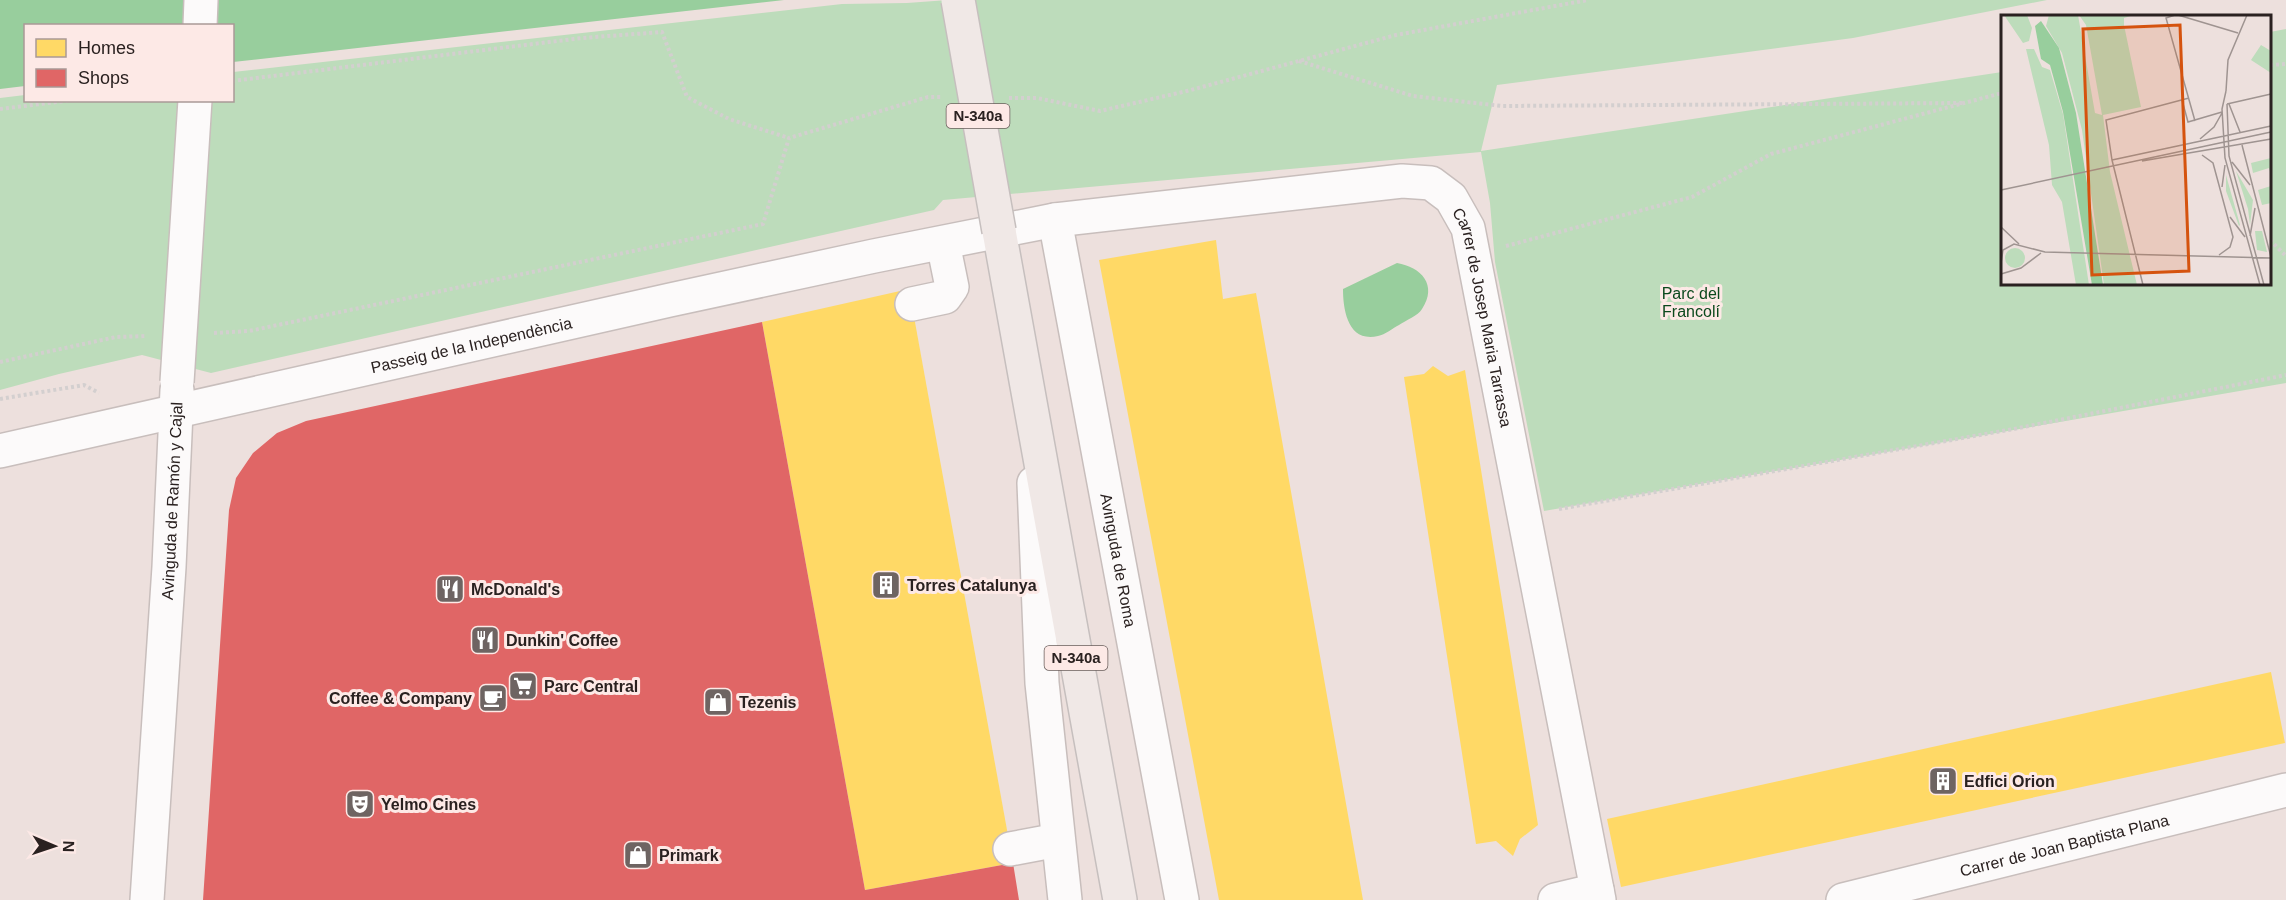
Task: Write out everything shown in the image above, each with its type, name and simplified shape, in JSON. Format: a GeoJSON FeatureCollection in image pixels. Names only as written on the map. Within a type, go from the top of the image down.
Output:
{"type":"FeatureCollection","features":[{"type":"Feature","properties":{"kind":"main road","name":"N-340a"},"geometry":{"type":"LineString","coordinates":[[958,0],[1120,900]]}},
{"type":"Feature","properties":{"kind":"street"},"geometry":{"type":"LineString","coordinates":[[200,24],[201,0]]}},
{"type":"Feature","properties":{"kind":"street","name":"Avinguda de Ramón y Cajal"},"geometry":{"type":"LineString","coordinates":[[147,900],[169,567],[195,102]]}},
{"type":"Feature","properties":{"kind":"street","name":"Carrer de Josep Maria Tarrassa"},"geometry":{"type":"LineString","coordinates":[[999,231],[1055,220],[1402,181],[1431,183],[1451,198],[1468,228],[1598,895]]}},
{"type":"Feature","properties":{"kind":"street","name":"Avinguda de Roma"},"geometry":{"type":"LineString","coordinates":[[1055,220],[1182,900]]}},
{"type":"Feature","properties":{"kind":"street","name":"Passeig de la Independència"},"geometry":{"type":"LineString","coordinates":[[0,451],[177,396],[513,334],[999,231]]}},
{"type":"Feature","properties":{"kind":"street"},"geometry":{"type":"LineString","coordinates":[[912,304],[945,297],[952,287],[943,243]]}},
{"type":"Feature","properties":{"kind":"street"},"geometry":{"type":"LineString","coordinates":[[1032,416],[1042,683],[1065,900]]}},
{"type":"Feature","properties":{"kind":"street","name":"Carrer de Joan Baptista Plana"},"geometry":{"type":"LineString","coordinates":[[1843,900],[2286,790]]}},
{"type":"Feature","properties":{"kind":"street"},"geometry":{"type":"LineString","coordinates":[[1010,849],[1059,840]]}},
{"type":"Feature","properties":{"kind":"street"},"geometry":{"type":"LineString","coordinates":[[1555,900],[1598,895]]}},
{"type":"Feature","properties":{"kind":"path"},"geometry":{"type":"LineString","coordinates":[[1004,98],[1037,98],[1100,111],[1187,91],[1396,35],[1588,0]]}},
{"type":"Feature","properties":{"kind":"path"},"geometry":{"type":"LineString","coordinates":[[234,81],[582,38],[662,32],[687,97],[729,119],[789,138],[928,97],[950,97]]}},
{"type":"Feature","properties":{"kind":"path"},"geometry":{"type":"LineString","coordinates":[[1298,61],[1413,96],[1502,106],[1965,103]]}},
{"type":"Feature","properties":{"kind":"path"},"geometry":{"type":"LineString","coordinates":[[2271,65],[2286,64]]}},
{"type":"Feature","properties":{"kind":"path"},"geometry":{"type":"LineString","coordinates":[[1473,255],[1692,197],[1770,154],[2001,93]]}},
{"type":"Feature","properties":{"kind":"path"},"geometry":{"type":"LineString","coordinates":[[0,109],[57,102]]}},
{"type":"Feature","properties":{"kind":"path"},"geometry":{"type":"LineString","coordinates":[[205,333],[249,331],[763,224],[789,138]]}},
{"type":"Feature","properties":{"kind":"path"},"geometry":{"type":"LineString","coordinates":[[2271,241],[2286,256]]}},
{"type":"Feature","properties":{"kind":"path"},"geometry":{"type":"LineString","coordinates":[[0,362],[116,337],[149,336]]}},
{"type":"Feature","properties":{"kind":"path"},"geometry":{"type":"LineString","coordinates":[[1559,509],[2014,429],[2286,375]]}},
{"type":"Feature","properties":{"kind":"path"},"geometry":{"type":"LineString","coordinates":[[0,399],[84,385],[102,395]]}},
{"type":"Feature","properties":{"kind":"green space","name":"Parc del Francolí"},"geometry":{"type":"Polygon","coordinates":[[[948,0],[2047,0],[1853,38],[1497,85],[1481,151],[2001,72],[2001,285],[2271,285],[2271,32],[2286,29],[2286,383],[1544,511],[1495,262],[1490,203],[1481,152],[943,200],[934,210],[211,373],[142,355],[0,390],[0,98],[24,95],[24,102],[234,102],[234,72],[842,4],[948,0]]]}},
{"type":"Feature","properties":{"kind":"shaded area"},"geometry":{"type":"Polygon","coordinates":[[[0,0],[784,0],[234,62],[234,24],[24,24],[24,86],[0,89],[0,0]]]}},
{"type":"Feature","properties":{"kind":"shaded area"},"geometry":{"type":"Polygon","coordinates":[[[1397,263],[1420,273],[1427,285],[1427,300],[1415,316],[1383,334],[1368,337],[1360,335],[1349,323],[1346,315],[1343,289],[1397,263]]]}},
{"type":"Feature","properties":{"kind":"building: Homes"},"geometry":{"type":"Polygon","coordinates":[[[1216,240],[1223,299],[1256,293],[1363,900],[1219,900],[1099,260],[1216,240]]]}},
{"type":"Feature","properties":{"kind":"building: Homes","name":"Torres Catalunya"},"geometry":{"type":"Polygon","coordinates":[[[909,289],[1013,863],[865,890],[762,322],[909,289]]]}},
{"type":"Feature","properties":{"kind":"building: Homes"},"geometry":{"type":"Polygon","coordinates":[[[1433,366],[1448,376],[1465,370],[1538,825],[1520,839],[1513,856],[1496,841],[1476,844],[1404,377],[1424,374],[1433,366]]]}},
{"type":"Feature","properties":{"kind":"building: Homes","name":"Edfici Orion"},"geometry":{"type":"Polygon","coordinates":[[[2271,672],[2285,743],[1621,887],[1607,819],[2271,672]]]}},
{"type":"Feature","properties":{"kind":"building: Shops","name":"Parc Central"},"geometry":{"type":"Polygon","coordinates":[[[762,322],[865,890],[1013,863],[1019,900],[203,900],[229,510],[236,478],[253,453],[277,433],[306,421],[762,322]]]}},
{"type":"Feature","properties":{"kind":"place","name":"Torres Catalunya"},"geometry":{"type":"Point","coordinates":[886,585]}},
{"type":"Feature","properties":{"kind":"place","name":"McDonald's"},"geometry":{"type":"Point","coordinates":[450,589]}},
{"type":"Feature","properties":{"kind":"place","name":"Dunkin' Coffee"},"geometry":{"type":"Point","coordinates":[485,640]}},
{"type":"Feature","properties":{"kind":"place","name":"Parc Central"},"geometry":{"type":"Point","coordinates":[523,686]}},
{"type":"Feature","properties":{"kind":"place","name":"Coffee & Company"},"geometry":{"type":"Point","coordinates":[493,698]}},
{"type":"Feature","properties":{"kind":"place","name":"Tezenis"},"geometry":{"type":"Point","coordinates":[718,702]}},
{"type":"Feature","properties":{"kind":"place","name":"Edfici Orion"},"geometry":{"type":"Point","coordinates":[1943,781]}},
{"type":"Feature","properties":{"kind":"place","name":"Yelmo Cines"},"geometry":{"type":"Point","coordinates":[360,804]}},
{"type":"Feature","properties":{"kind":"place","name":"Primark"},"geometry":{"type":"Point","coordinates":[638,855]}}]}
